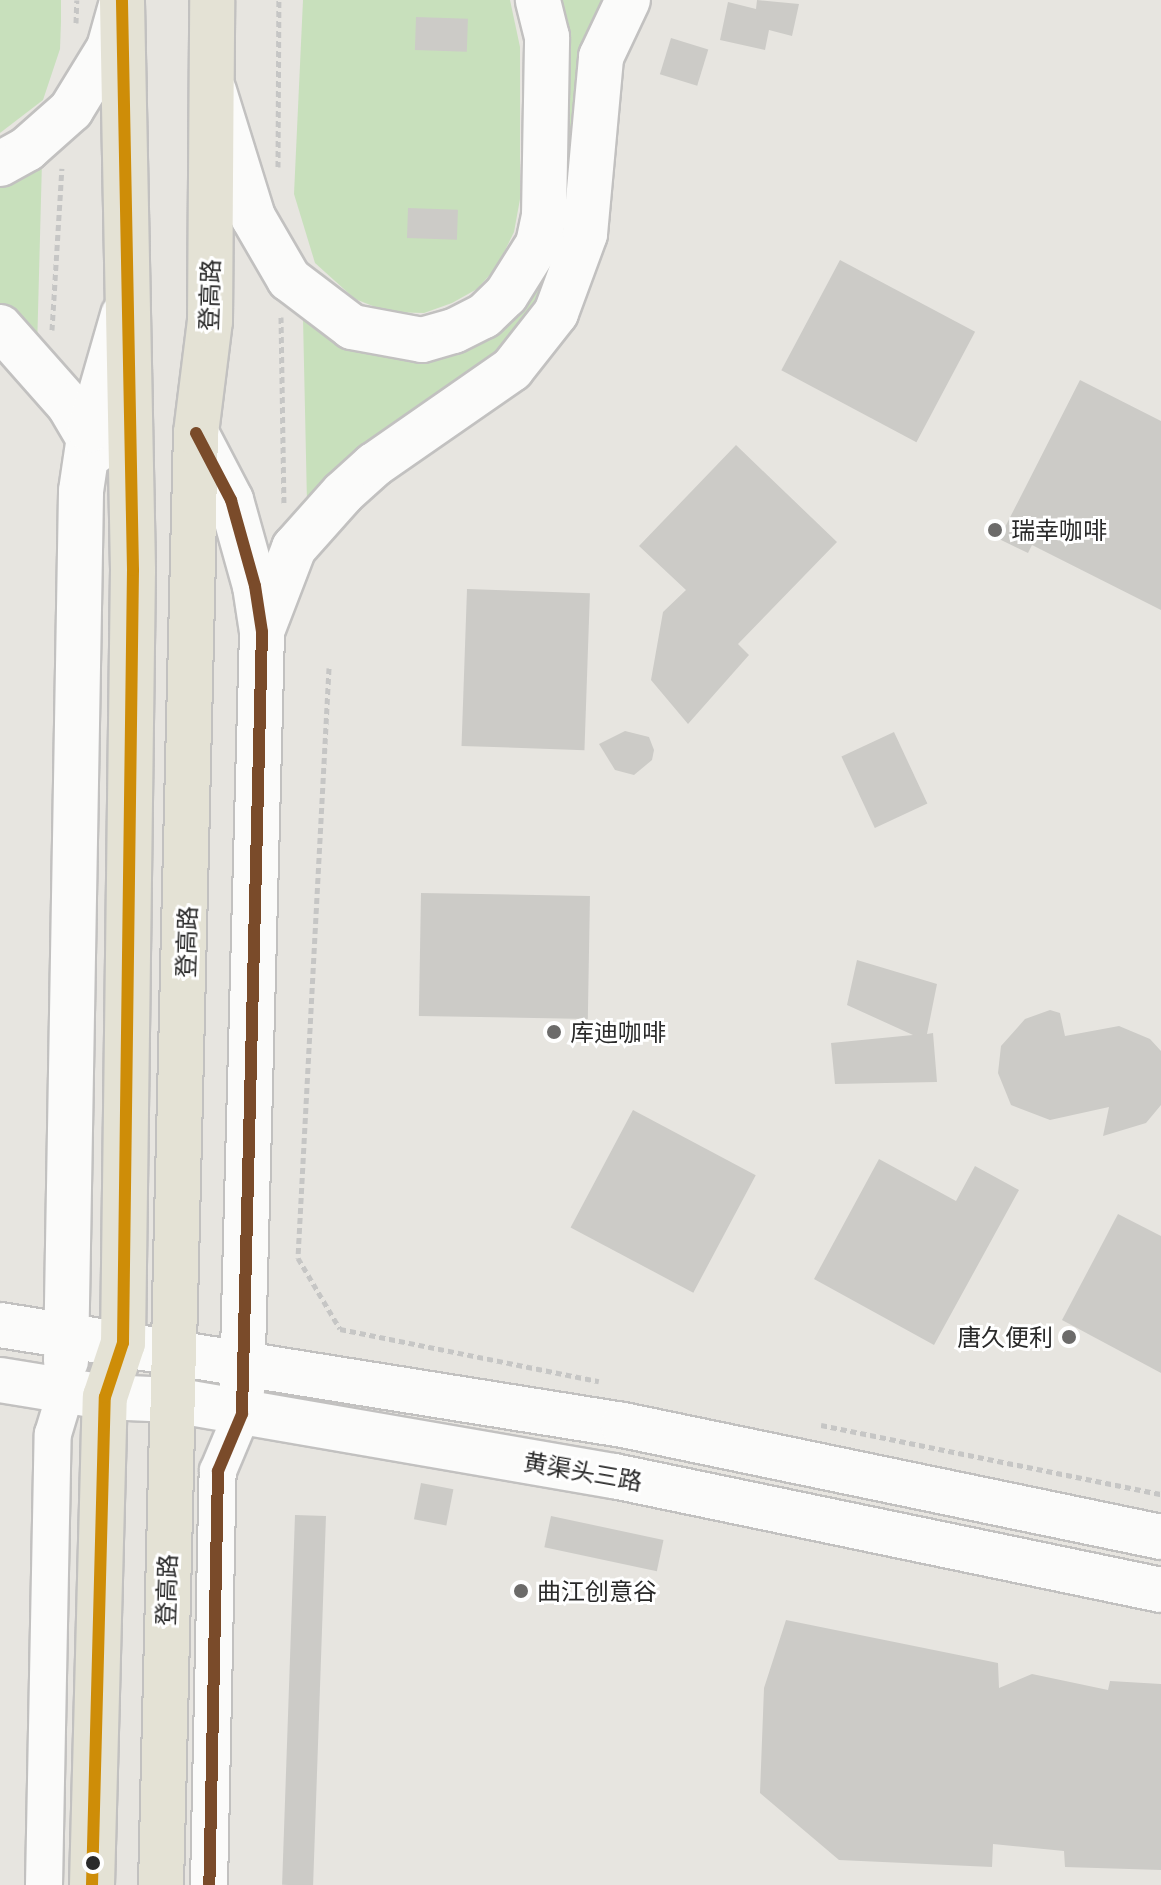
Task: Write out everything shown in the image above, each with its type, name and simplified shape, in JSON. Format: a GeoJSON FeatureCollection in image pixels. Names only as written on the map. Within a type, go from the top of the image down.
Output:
{"type":"FeatureCollection","features":[{"type":"Feature","properties":{"kind":"main road","name":"登高路"},"geometry":{"type":"LineString","coordinates":[[161,1885],[196,433],[210,321],[212,0]]}},
{"type":"Feature","properties":{"kind":"main road"},"geometry":{"type":"LineString","coordinates":[[92,1885],[85,1394],[123,1343],[133,570],[122,2]]}},
{"type":"Feature","properties":{"kind":"street"},"geometry":{"type":"LineString","coordinates":[[211,83],[253,217],[289,279],[352,327],[422,340],[484,316],[506,295],[538,244],[544,216],[547,37],[538,0]]}},
{"type":"Feature","properties":{"kind":"street"},"geometry":{"type":"LineString","coordinates":[[262,632],[276,582],[294,548],[343,493],[374,465],[512,369],[556,313],[585,234],[601,57],[628,0]]}},
{"type":"Feature","properties":{"kind":"street"},"geometry":{"type":"LineString","coordinates":[[0,164],[27,149],[66,115],[109,48],[122,2]]}},
{"type":"Feature","properties":{"kind":"street"},"geometry":{"type":"LineString","coordinates":[[44,1885],[53,1434],[85,1394],[67,1334],[79,553],[89,439],[127,297]]}},
{"type":"Feature","properties":{"kind":"street"},"geometry":{"type":"LineString","coordinates":[[0,327],[49,379],[89,439],[119,505],[133,570]]}},
{"type":"Feature","properties":{"kind":"street"},"geometry":{"type":"LineString","coordinates":[[196,433],[231,500],[255,586],[262,632],[242,1414],[218,1471],[209,1885]]}},
{"type":"Feature","properties":{"kind":"street"},"geometry":{"type":"LineString","coordinates":[[0,1325],[623,1425],[1161,1537]]}},
{"type":"Feature","properties":{"kind":"street","name":"黄渠头三路"},"geometry":{"type":"LineString","coordinates":[[0,1380],[85,1394],[173,1400],[614,1476],[1161,1590]]}},
{"type":"Feature","properties":{"kind":"path"},"geometry":{"type":"LineString","coordinates":[[74,38],[77,0]]}},
{"type":"Feature","properties":{"kind":"path"},"geometry":{"type":"LineString","coordinates":[[49,379],[66,115]]}},
{"type":"Feature","properties":{"kind":"path"},"geometry":{"type":"LineString","coordinates":[[329,668],[298,1258],[340,1329],[604,1382]]}},
{"type":"Feature","properties":{"kind":"path"},"geometry":{"type":"LineString","coordinates":[[805,1422],[1161,1494]]}},
{"type":"Feature","properties":{"kind":"green space"},"geometry":{"type":"Polygon","coordinates":[[[0,0],[61,0],[61,22],[60,49],[43,100],[0,133],[0,0]]]}},
{"type":"Feature","properties":{"kind":"green space"},"geometry":{"type":"Polygon","coordinates":[[[303,0],[510,0],[520,47],[520,199],[514,232],[497,267],[477,289],[452,303],[424,313],[388,312],[355,299],[315,263],[294,194],[303,0]]]}},
{"type":"Feature","properties":{"kind":"green space"},"geometry":{"type":"Polygon","coordinates":[[[561,0],[607,0],[574,214],[525,334],[307,503],[303,318],[349,347],[383,356],[424,356],[518,311],[539,286],[563,216],[570,99],[561,0]]]}},
{"type":"Feature","properties":{"kind":"green space"},"geometry":{"type":"Polygon","coordinates":[[[42,161],[37,350],[0,309],[0,183],[42,161]]]}},
{"type":"Feature","properties":{"kind":"building"},"geometry":{"type":"Polygon","coordinates":[[[757,0],[799,4],[792,36],[769,30],[765,50],[720,40],[728,2],[756,9],[757,0]]]}},
{"type":"Feature","properties":{"kind":"building"},"geometry":{"type":"Polygon","coordinates":[[[416,17],[468,19],[467,52],[415,50],[416,17]]]}},
{"type":"Feature","properties":{"kind":"building"},"geometry":{"type":"Polygon","coordinates":[[[671,38],[708,49],[697,86],[660,74],[671,38]]]}},
{"type":"Feature","properties":{"kind":"building"},"geometry":{"type":"Polygon","coordinates":[[[408,208],[458,210],[457,240],[407,238],[408,208]]]}},
{"type":"Feature","properties":{"kind":"building"},"geometry":{"type":"Polygon","coordinates":[[[840,260],[975,332],[916,442],[781,370],[840,260]]]}},
{"type":"Feature","properties":{"kind":"building"},"geometry":{"type":"Polygon","coordinates":[[[1080,380],[1161,421],[1161,610],[1032,545],[1028,553],[999,539],[1080,380]]]}},
{"type":"Feature","properties":{"kind":"building"},"geometry":{"type":"Polygon","coordinates":[[[736,445],[837,542],[738,644],[749,655],[688,724],[651,680],[663,612],[686,590],[639,546],[736,445]]]}},
{"type":"Feature","properties":{"kind":"building"},"geometry":{"type":"Polygon","coordinates":[[[467,589],[590,593],[584,750],[462,746],[467,589]]]}},
{"type":"Feature","properties":{"kind":"building"},"geometry":{"type":"Polygon","coordinates":[[[625,731],[649,737],[654,750],[652,760],[634,775],[615,770],[599,744],[625,731]]]}},
{"type":"Feature","properties":{"kind":"building"},"geometry":{"type":"Polygon","coordinates":[[[894,732],[927,804],[875,828],[841,757],[894,732]]]}},
{"type":"Feature","properties":{"kind":"building"},"geometry":{"type":"Polygon","coordinates":[[[421,893],[590,896],[588,1019],[419,1016],[421,893]]]}},
{"type":"Feature","properties":{"kind":"building"},"geometry":{"type":"Polygon","coordinates":[[[857,960],[937,984],[927,1034],[933,1033],[937,1082],[835,1084],[831,1043],[913,1035],[847,1005],[857,960]]]}},
{"type":"Feature","properties":{"kind":"building"},"geometry":{"type":"Polygon","coordinates":[[[1050,1010],[1060,1013],[1065,1036],[1119,1026],[1150,1039],[1161,1051],[1161,1105],[1146,1123],[1103,1136],[1109,1107],[1050,1120],[1011,1105],[998,1073],[1001,1046],[1025,1019],[1050,1010]]]}},
{"type":"Feature","properties":{"kind":"building"},"geometry":{"type":"Polygon","coordinates":[[[633,1110],[756,1175],[693,1293],[571,1227],[633,1110]]]}},
{"type":"Feature","properties":{"kind":"building"},"geometry":{"type":"Polygon","coordinates":[[[879,1159],[956,1201],[975,1166],[1019,1190],[934,1345],[814,1279],[879,1159]]]}},
{"type":"Feature","properties":{"kind":"building"},"geometry":{"type":"Polygon","coordinates":[[[1118,1214],[1161,1236],[1161,1373],[1062,1320],[1118,1214]]]}},
{"type":"Feature","properties":{"kind":"building"},"geometry":{"type":"Polygon","coordinates":[[[421,1483],[453,1489],[446,1526],[414,1519],[421,1483]]]}},
{"type":"Feature","properties":{"kind":"building"},"geometry":{"type":"Polygon","coordinates":[[[295,1515],[326,1516],[313,1885],[282,1885],[295,1515]]]}},
{"type":"Feature","properties":{"kind":"building"},"geometry":{"type":"Polygon","coordinates":[[[551,1516],[663,1540],[657,1571],[544,1547],[551,1516]]]}},
{"type":"Feature","properties":{"kind":"building"},"geometry":{"type":"Polygon","coordinates":[[[786,1620],[998,1663],[999,1688],[1032,1674],[1108,1690],[1110,1681],[1161,1684],[1161,1870],[1065,1867],[1064,1851],[993,1844],[992,1867],[839,1860],[760,1793],[764,1688],[786,1620]]]}},
{"type":"Feature","properties":{"kind":"transit line"},"geometry":{"type":"LineString","coordinates":[[92,1885],[105,1397],[123,1343],[133,570],[122,0]]}},
{"type":"Feature","properties":{"kind":"transit line"},"geometry":{"type":"LineString","coordinates":[[196,433],[231,500],[255,586],[262,632],[242,1414],[218,1471],[209,1885]]}},
{"type":"Feature","properties":{"kind":"place","name":"瑞幸咖啡"},"geometry":{"type":"Point","coordinates":[995,530]}},
{"type":"Feature","properties":{"kind":"place","name":"库迪咖啡"},"geometry":{"type":"Point","coordinates":[554,1032]}},
{"type":"Feature","properties":{"kind":"place","name":"唐久便利"},"geometry":{"type":"Point","coordinates":[1069,1337]}},
{"type":"Feature","properties":{"kind":"place","name":"曲江创意谷"},"geometry":{"type":"Point","coordinates":[521,1591]}}]}
